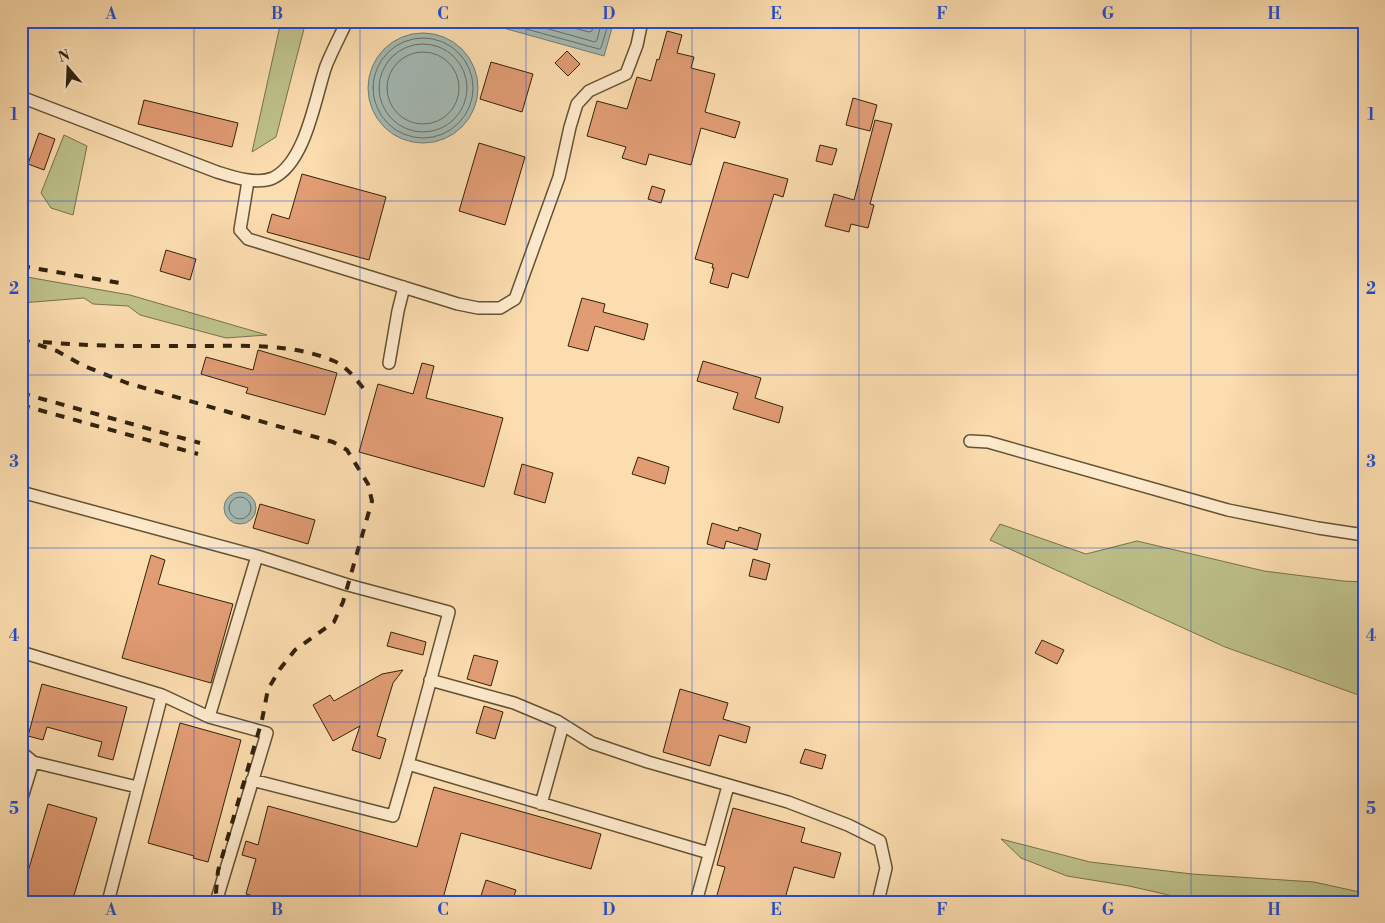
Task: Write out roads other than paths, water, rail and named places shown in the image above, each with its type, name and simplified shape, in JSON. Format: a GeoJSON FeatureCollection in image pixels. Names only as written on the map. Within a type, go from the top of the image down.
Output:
{"type":"FeatureCollection","features":[{"type":"Feature","properties":{"kind":"lane"},"geometry":{"type":"LineString","coordinates":[[21,97],[217,172],[248,181],[272,178],[288,166],[307,133],[326,66],[347,21]]}},
{"type":"Feature","properties":{"kind":"lane"},"geometry":{"type":"LineString","coordinates":[[248,181],[240,230],[248,239],[458,304],[478,308],[500,308],[515,299],[559,176],[577,104],[588,92],[626,74],[637,44],[642,21]]}},
{"type":"Feature","properties":{"kind":"lane"},"geometry":{"type":"LineString","coordinates":[[389,363],[404,287]]}},
{"type":"Feature","properties":{"kind":"lane"},"geometry":{"type":"LineString","coordinates":[[970,441],[988,442],[1228,510],[1364,535]]}},
{"type":"Feature","properties":{"kind":"lane"},"geometry":{"type":"LineString","coordinates":[[21,492],[257,556],[348,585],[449,612],[393,816],[252,780]]}},
{"type":"Feature","properties":{"kind":"lane"},"geometry":{"type":"LineString","coordinates":[[209,717],[257,556]]}},
{"type":"Feature","properties":{"kind":"lane"},"geometry":{"type":"LineString","coordinates":[[21,652],[162,695],[209,717],[266,733],[216,902]]}},
{"type":"Feature","properties":{"kind":"lane"},"geometry":{"type":"LineString","coordinates":[[430,680],[514,703],[563,725],[592,743],[728,786],[788,802],[848,825],[880,841],[886,868],[878,902]]}},
{"type":"Feature","properties":{"kind":"lane"},"geometry":{"type":"LineString","coordinates":[[108,902],[162,695]]}},
{"type":"Feature","properties":{"kind":"lane"},"geometry":{"type":"LineString","coordinates":[[541,804],[563,725]]}},
{"type":"Feature","properties":{"kind":"lane"},"geometry":{"type":"LineString","coordinates":[[21,752],[32,762],[137,787]]}},
{"type":"Feature","properties":{"kind":"lane"},"geometry":{"type":"LineString","coordinates":[[21,801],[32,762]]}},
{"type":"Feature","properties":{"kind":"lane"},"geometry":{"type":"LineString","coordinates":[[408,764],[709,853]]}},
{"type":"Feature","properties":{"kind":"lane"},"geometry":{"type":"LineString","coordinates":[[696,902],[728,786]]}},
{"type":"Feature","properties":{"kind":"water"},"geometry":{"type":"Polygon","coordinates":[[[478,21],[614,21],[604,56],[478,21]]]}},
{"type":"Feature","properties":{"kind":"water"},"geometry":{"type":"Polygon","coordinates":[[[423,33],[444,37],[462,49],[474,67],[478,88],[474,109],[462,127],[444,139],[423,143],[402,139],[384,127],[372,109],[368,88],[372,67],[384,49],[402,37],[423,33]]]}},
{"type":"Feature","properties":{"kind":"water"},"geometry":{"type":"Polygon","coordinates":[[[240,492],[252,496],[256,508],[252,520],[240,524],[228,520],[224,508],[228,496],[240,492]]]}},
{"type":"Feature","properties":{"kind":"railway"},"geometry":{"type":"LineString","coordinates":[[21,266],[120,283]]}},
{"type":"Feature","properties":{"kind":"railway"},"geometry":{"type":"LineString","coordinates":[[21,339],[57,351],[84,366],[127,383],[333,442],[347,450],[368,484],[372,501],[343,602],[334,622],[295,650],[280,669],[268,689],[262,720],[218,871],[216,892],[218,902]]}},
{"type":"Feature","properties":{"kind":"railway"},"geometry":{"type":"LineString","coordinates":[[43,342],[142,346],[252,346],[285,348],[318,355],[339,363],[364,389]]}},
{"type":"Feature","properties":{"kind":"railway"},"geometry":{"type":"LineString","coordinates":[[21,393],[200,443]]}},
{"type":"Feature","properties":{"kind":"railway"},"geometry":{"type":"LineString","coordinates":[[21,405],[198,454]]}}]}
